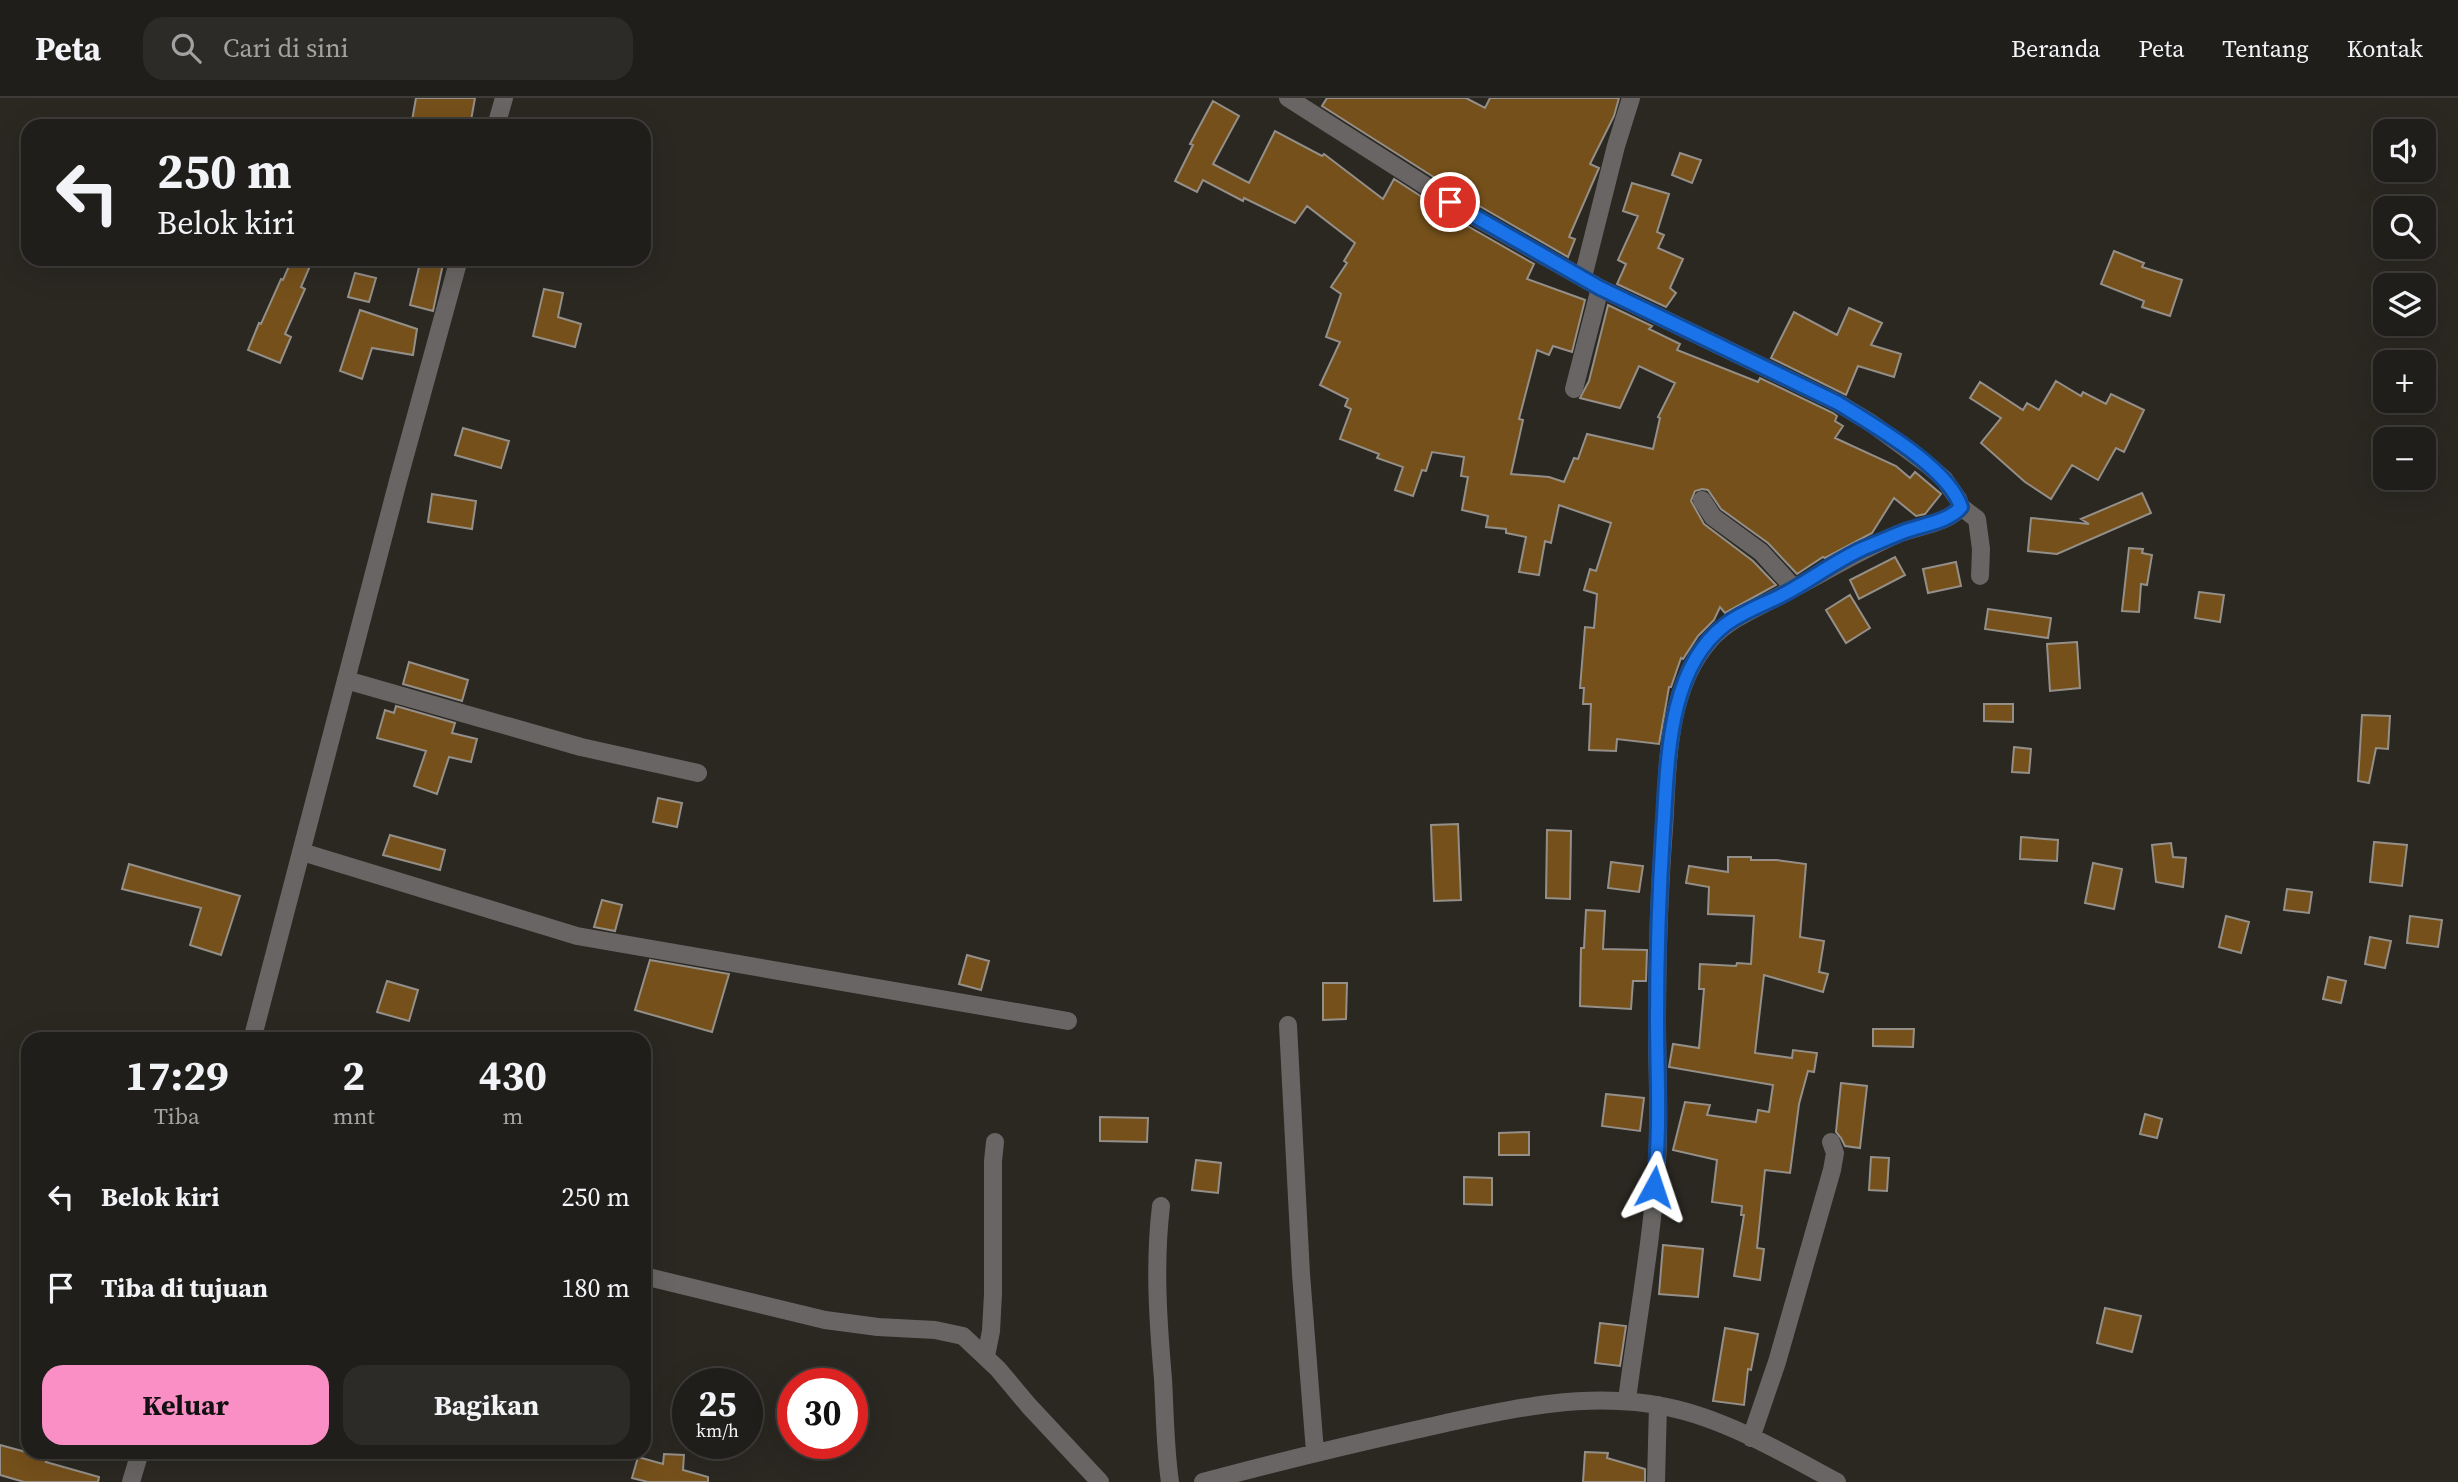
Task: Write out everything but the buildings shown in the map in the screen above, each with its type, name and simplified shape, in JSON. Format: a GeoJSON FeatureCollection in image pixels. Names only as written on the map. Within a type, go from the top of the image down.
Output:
{"type":"FeatureCollection","features":[{"type":"Feature","properties":{"kind":"street"},"geometry":{"type":"LineString","coordinates":[[498,119],[504,98]]}},
{"type":"Feature","properties":{"kind":"street"},"geometry":{"type":"LineString","coordinates":[[1583,277],[1631,98]]}},
{"type":"Feature","properties":{"kind":"street"},"geometry":{"type":"LineString","coordinates":[[1300,101],[1470,214],[1600,288],[1849,410],[1902,445],[1944,479],[1961,507],[1977,519],[1980,576]]}},
{"type":"Feature","properties":{"kind":"street"},"geometry":{"type":"LineString","coordinates":[[253,1032],[457,266]]}},
{"type":"Feature","properties":{"kind":"street"},"geometry":{"type":"LineString","coordinates":[[1574,388],[1600,288]]}},
{"type":"Feature","properties":{"kind":"street"},"geometry":{"type":"LineString","coordinates":[[1702,500],[1713,517],[1761,552],[1794,588]]}},
{"type":"Feature","properties":{"kind":"street"},"geometry":{"type":"LineString","coordinates":[[1627,1399],[1657,1163],[1657,928],[1671,732],[1687,676],[1698,654],[1726,624],[1861,550],[1957,512],[1961,507]]}},
{"type":"Feature","properties":{"kind":"street"},"geometry":{"type":"LineString","coordinates":[[346,681],[581,747],[698,773]]}},
{"type":"Feature","properties":{"kind":"street"},"geometry":{"type":"LineString","coordinates":[[302,852],[577,936],[1068,1021]]}},
{"type":"Feature","properties":{"kind":"street"},"geometry":{"type":"LineString","coordinates":[[1288,1025],[1301,1275],[1315,1452]]}},
{"type":"Feature","properties":{"kind":"street"},"geometry":{"type":"LineString","coordinates":[[986,1356],[991,1331],[993,1294],[995,1142]]}},
{"type":"Feature","properties":{"kind":"street"},"geometry":{"type":"LineString","coordinates":[[1751,1438],[1770,1383],[1832,1170],[1835,1153],[1831,1142]]}},
{"type":"Feature","properties":{"kind":"street"},"geometry":{"type":"LineString","coordinates":[[1161,1206],[1157,1243],[1159,1331],[1165,1444],[1171,1482]]}},
{"type":"Feature","properties":{"kind":"street"},"geometry":{"type":"LineString","coordinates":[[651,1278],[825,1320],[895,1329],[935,1330],[963,1336],[986,1356],[1100,1482]]}},
{"type":"Feature","properties":{"kind":"street"},"geometry":{"type":"LineString","coordinates":[[1202,1482],[1259,1475],[1315,1452],[1520,1406],[1627,1399],[1698,1414],[1837,1482]]}},
{"type":"Feature","properties":{"kind":"street"},"geometry":{"type":"LineString","coordinates":[[1656,1482],[1658,1405]]}},
{"type":"Feature","properties":{"kind":"street"},"geometry":{"type":"LineString","coordinates":[[131,1482],[137,1459]]}},
{"type":"Feature","properties":{"kind":"route"},"geometry":{"type":"LineString","coordinates":[[1450,202],[1600,288],[1838,403],[1871,423],[1928,465],[1944,479],[1961,507],[1957,512],[1861,550],[1726,624],[1698,654],[1687,676],[1671,732],[1665,799],[1657,928],[1658,1141],[1654,1187]]}}]}
